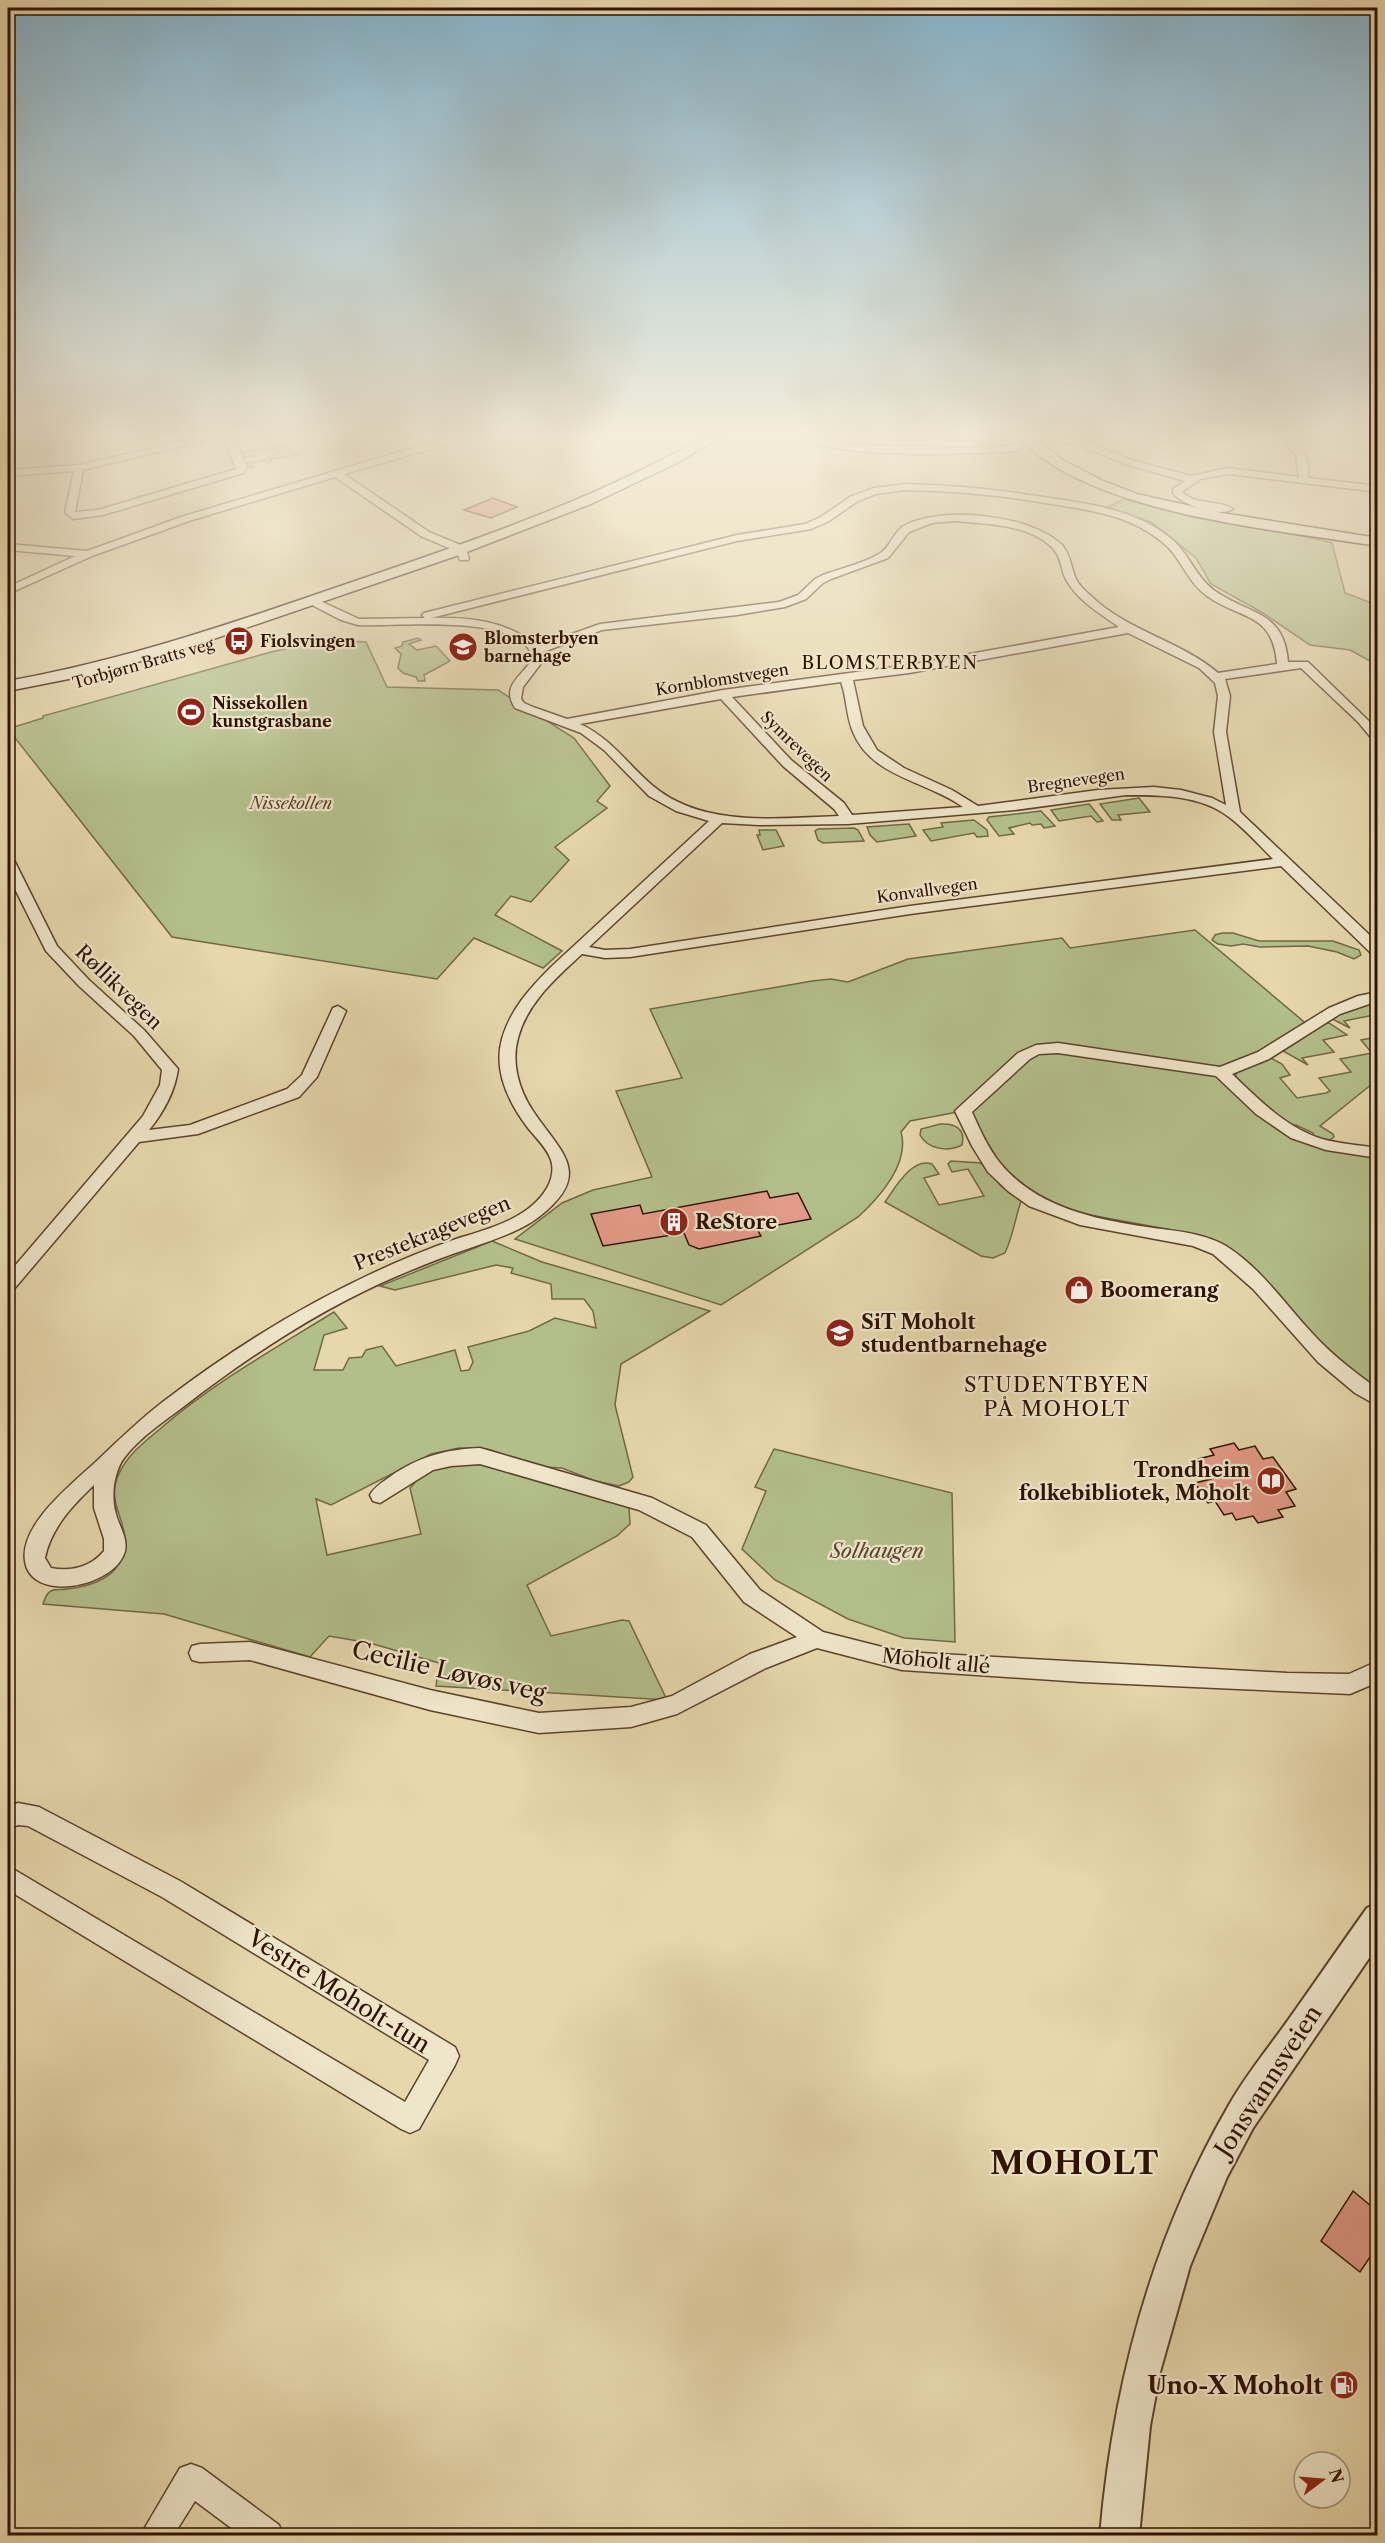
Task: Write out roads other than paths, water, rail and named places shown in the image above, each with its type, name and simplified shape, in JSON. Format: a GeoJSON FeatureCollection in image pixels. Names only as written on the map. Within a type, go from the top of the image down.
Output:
{"type":"FeatureCollection","features":[{"type":"Feature","properties":{"kind":"main road","name":"Torbjørn Bratts veg"},"geometry":{"type":"LineString","coordinates":[[8,686],[72,675],[124,662],[318,604],[442,556]]}},
{"type":"Feature","properties":{"kind":"main road","name":"Torbjørn Bratts veg"},"geometry":{"type":"LineString","coordinates":[[8,695],[131,669],[457,556]]}},
{"type":"Feature","properties":{"kind":"street"},"geometry":{"type":"LineString","coordinates":[[8,591],[84,556]]}},
{"type":"Feature","properties":{"kind":"street"},"geometry":{"type":"LineString","coordinates":[[419,621],[428,615],[460,606],[663,556]]}},
{"type":"Feature","properties":{"kind":"street"},"geometry":{"type":"LineString","coordinates":[[537,650],[600,627],[737,612],[791,602],[802,597],[826,576],[884,556]]}},
{"type":"Feature","properties":{"kind":"street"},"geometry":{"type":"LineString","coordinates":[[1063,556],[1074,585],[1096,606],[1129,629],[1185,656],[1218,677],[1224,689],[1220,732],[1233,813]]}},
{"type":"Feature","properties":{"kind":"street"},"geometry":{"type":"LineString","coordinates":[[1181,556],[1201,586],[1215,596],[1262,620],[1281,643],[1362,719],[1377,738]]}},
{"type":"Feature","properties":{"kind":"street"},"geometry":{"type":"LineString","coordinates":[[318,604],[358,622],[459,622],[495,627],[518,636],[537,650],[539,658],[517,686],[513,695],[514,699],[523,707],[568,722],[597,739],[656,795],[680,808],[719,819]]}},
{"type":"Feature","properties":{"kind":"street","name":"Kornblomstvegen"},"geometry":{"type":"LineString","coordinates":[[568,722],[723,694],[846,678],[1129,629]]}},
{"type":"Feature","properties":{"kind":"street"},"geometry":{"type":"LineString","coordinates":[[1281,643],[1283,666]]}},
{"type":"Feature","properties":{"kind":"street"},"geometry":{"type":"LineString","coordinates":[[1218,677],[1304,664]]}},
{"type":"Feature","properties":{"kind":"street"},"geometry":{"type":"LineString","coordinates":[[846,678],[858,729],[867,747],[897,768],[959,799],[975,810]]}},
{"type":"Feature","properties":{"kind":"street","name":"Symrevegen"},"geometry":{"type":"LineString","coordinates":[[723,694],[787,763],[839,806],[848,820]]}},
{"type":"Feature","properties":{"kind":"street","name":"Bregnevegen"},"geometry":{"type":"LineString","coordinates":[[719,819],[747,822],[848,820],[975,810],[1153,790],[1198,797],[1233,813],[1281,862],[1377,952]]}},
{"type":"Feature","properties":{"kind":"street","name":"Prestekragevegen"},"geometry":{"type":"LineString","coordinates":[[111,1460],[103,1497],[104,1511],[116,1537],[113,1552],[101,1567],[79,1577],[47,1576],[36,1564],[38,1541],[67,1500],[147,1425],[266,1338],[371,1281],[414,1261],[521,1221],[542,1206],[557,1185],[561,1167],[553,1148],[524,1112],[514,1094],[507,1068],[507,1051],[517,1018],[547,978],[719,819]]}},
{"type":"Feature","properties":{"kind":"street","name":"Røllikvegen"},"geometry":{"type":"LineString","coordinates":[[8,862],[51,948],[84,983],[139,1033],[170,1070],[168,1086],[150,1118],[8,1285]]}},
{"type":"Feature","properties":{"kind":"street","name":"Konvallvegen"},"geometry":{"type":"LineString","coordinates":[[579,950],[605,954],[630,952],[909,910],[1281,862]]}},
{"type":"Feature","properties":{"kind":"street"},"geometry":{"type":"LineString","coordinates":[[1377,996],[1360,999],[1309,1026],[1267,1053],[1221,1072],[1058,1048],[1036,1050],[1024,1056],[963,1111],[985,1154],[1003,1178],[1029,1200],[1054,1211],[1086,1220],[1187,1239],[1216,1248],[1245,1270],[1316,1349],[1377,1399]]}},
{"type":"Feature","properties":{"kind":"street"},"geometry":{"type":"LineString","coordinates":[[135,1137],[192,1130],[293,1093],[309,1077],[338,1011]]}},
{"type":"Feature","properties":{"kind":"street"},"geometry":{"type":"LineString","coordinates":[[1221,1072],[1293,1132],[1323,1144],[1377,1153]]}},
{"type":"Feature","properties":{"kind":"street","name":"Moholt allé"},"geometry":{"type":"LineString","coordinates":[[380,1495],[399,1480],[432,1461],[455,1455],[480,1456],[645,1504],[699,1531],[752,1596],[817,1639],[902,1661],[1082,1673],[1350,1684],[1377,1670]]}},
{"type":"Feature","properties":{"kind":"street","name":"Cecilie Løvøs veg"},"geometry":{"type":"LineString","coordinates":[[200,1653],[250,1651],[430,1700],[539,1723],[631,1717],[677,1704],[758,1661],[817,1639]]}},
{"type":"Feature","properties":{"kind":"street","name":"Vestre Moholt-tun"},"geometry":{"type":"LineString","coordinates":[[8,1818],[18,1814],[31,1815],[130,1867],[294,1962],[446,2056],[410,2120],[8,1877]]}},
{"type":"Feature","properties":{"kind":"street","name":"Jonsvannsveien"},"geometry":{"type":"LineString","coordinates":[[1119,2535],[1131,2431],[1150,2333],[1187,2224],[1213,2166],[1242,2113],[1377,1918]]}},
{"type":"Feature","properties":{"kind":"street"},"geometry":{"type":"LineString","coordinates":[[155,2535],[192,2479],[268,2535]]}},
{"type":"Feature","properties":{"kind":"place","name":"Fiolsvingen"},"geometry":{"type":"Point","coordinates":[239,641]}},
{"type":"Feature","properties":{"kind":"place","name":"Blomsterbyen barnehage"},"geometry":{"type":"Point","coordinates":[463,647]}},
{"type":"Feature","properties":{"kind":"place","name":"Nissekollen kunstgrasbane"},"geometry":{"type":"Point","coordinates":[191,712]}},
{"type":"Feature","properties":{"kind":"place","name":"ReStore"},"geometry":{"type":"Point","coordinates":[674,1222]}},
{"type":"Feature","properties":{"kind":"place","name":"Boomerang"},"geometry":{"type":"Point","coordinates":[1079,1290]}},
{"type":"Feature","properties":{"kind":"place","name":"SiT Moholt studentbarnehage"},"geometry":{"type":"Point","coordinates":[840,1333]}},
{"type":"Feature","properties":{"kind":"place","name":"Trondheim folkebibliotek, Moholt"},"geometry":{"type":"Point","coordinates":[1271,1481]}},
{"type":"Feature","properties":{"kind":"place","name":"Uno-X Moholt"},"geometry":{"type":"Point","coordinates":[1344,2385]}},
{"type":"Feature","properties":{"kind":"district","name":"BLOMSTERBYEN"},"geometry":{"type":"Point","coordinates":[890,663]}},
{"type":"Feature","properties":{"kind":"district","name":"STUDENTBYEN PÅ MOHOLT"},"geometry":{"type":"Point","coordinates":[1057,1396]}},
{"type":"Feature","properties":{"kind":"district","name":"MOHOLT"},"geometry":{"type":"Point","coordinates":[1075,2162]}},
{"type":"Feature","properties":{"kind":"park label","name":"Nissekollen"},"geometry":{"type":"Point","coordinates":[291,803]}},
{"type":"Feature","properties":{"kind":"park label","name":"Solhaugen"},"geometry":{"type":"Point","coordinates":[877,1551]}}]}
